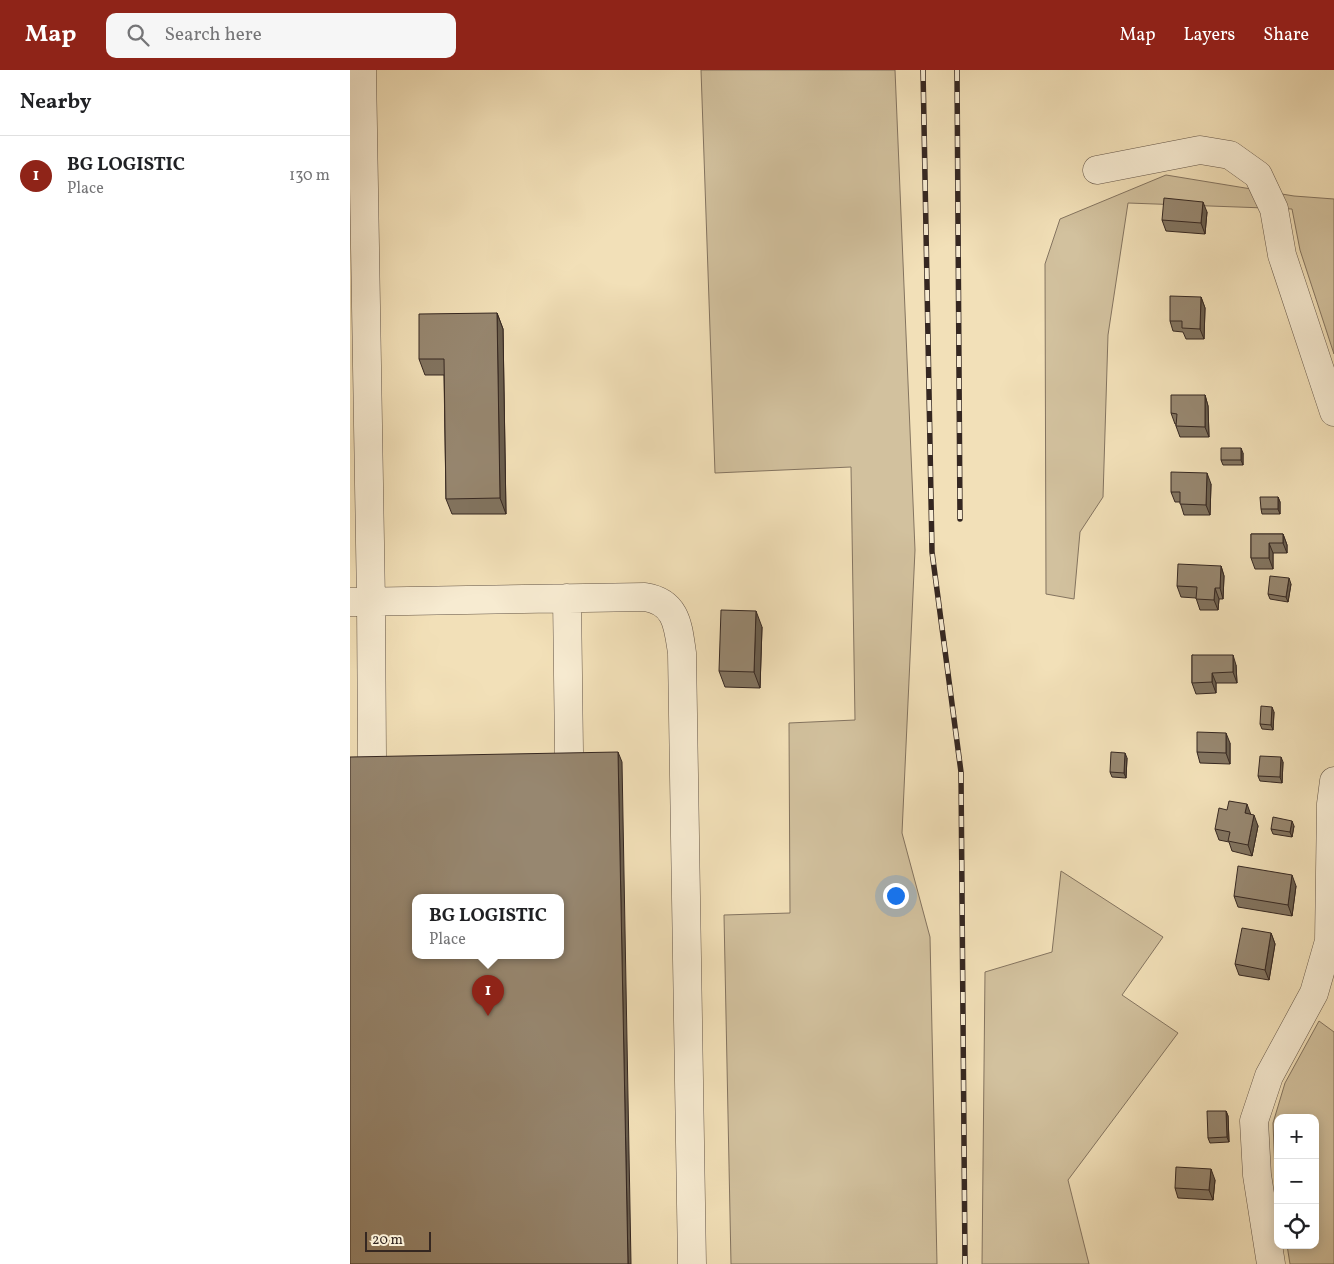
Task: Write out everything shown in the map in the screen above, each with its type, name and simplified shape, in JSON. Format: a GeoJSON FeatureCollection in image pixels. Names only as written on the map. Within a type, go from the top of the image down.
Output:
{"type":"FeatureCollection","features":[{"type":"Feature","properties":{"kind":"street"},"geometry":{"type":"LineString","coordinates":[[364,73],[361,602],[372,757]]}},
{"type":"Feature","properties":{"kind":"street"},"geometry":{"type":"LineString","coordinates":[[1097,170],[1200,150],[1230,155],[1258,175],[1274,209],[1282,255],[1334,412]]}},
{"type":"Feature","properties":{"kind":"street"},"geometry":{"type":"LineString","coordinates":[[361,602],[645,597],[664,603],[676,619],[682,653],[692,1264]]}},
{"type":"Feature","properties":{"kind":"street"},"geometry":{"type":"LineString","coordinates":[[567,598],[569,752]]}},
{"type":"Feature","properties":{"kind":"street"},"geometry":{"type":"LineString","coordinates":[[1270,1264],[1257,1175],[1254,1121],[1269,1076],[1314,993],[1329,941],[1331,804],[1334,781]]}},
{"type":"Feature","properties":{"kind":"shaded area"},"geometry":{"type":"Polygon","coordinates":[[[701,70],[895,70],[915,550],[902,833],[930,937],[937,1264],[731,1264],[724,915],[790,913],[789,723],[855,720],[851,467],[715,473],[701,70]]]}},
{"type":"Feature","properties":{"kind":"shaded area"},"geometry":{"type":"Polygon","coordinates":[[[1166,175],[1294,196],[1334,199],[1334,354],[1300,250],[1292,209],[1128,203],[1108,335],[1103,497],[1080,532],[1074,599],[1046,594],[1045,264],[1060,219],[1166,175]]]}},
{"type":"Feature","properties":{"kind":"shaded area"},"geometry":{"type":"Polygon","coordinates":[[[1061,871],[1163,937],[1122,995],[1178,1033],[1068,1180],[1089,1264],[982,1264],[985,972],[1052,952],[1061,871]]]}},
{"type":"Feature","properties":{"kind":"shaded area"},"geometry":{"type":"Polygon","coordinates":[[[1319,1021],[1334,1032],[1334,1264],[1290,1264],[1288,1249],[1319,1249],[1319,1114],[1276,1114],[1285,1083],[1319,1021]]]}},
{"type":"Feature","properties":{"kind":"building"},"geometry":{"type":"Polygon","coordinates":[[[1164,198],[1203,202],[1201,223],[1162,220],[1164,198]]]}},
{"type":"Feature","properties":{"kind":"building"},"geometry":{"type":"Polygon","coordinates":[[[1170,296],[1201,297],[1200,329],[1182,328],[1182,321],[1170,321],[1170,296]]]}},
{"type":"Feature","properties":{"kind":"building"},"geometry":{"type":"Polygon","coordinates":[[[497,313],[500,498],[446,499],[444,359],[419,359],[419,314],[497,313]]]}},
{"type":"Feature","properties":{"kind":"building"},"geometry":{"type":"Polygon","coordinates":[[[1171,395],[1205,395],[1205,427],[1176,426],[1177,414],[1171,413],[1171,395]]]}},
{"type":"Feature","properties":{"kind":"building"},"geometry":{"type":"Polygon","coordinates":[[[1221,448],[1241,448],[1241,460],[1221,460],[1221,448]]]}},
{"type":"Feature","properties":{"kind":"building"},"geometry":{"type":"Polygon","coordinates":[[[1171,472],[1207,473],[1206,505],[1180,504],[1180,492],[1171,492],[1171,472]]]}},
{"type":"Feature","properties":{"kind":"building"},"geometry":{"type":"Polygon","coordinates":[[[1260,497],[1278,497],[1278,509],[1261,509],[1260,497]]]}},
{"type":"Feature","properties":{"kind":"building"},"geometry":{"type":"Polygon","coordinates":[[[1251,534],[1283,534],[1283,543],[1269,543],[1269,558],[1251,558],[1251,534]]]}},
{"type":"Feature","properties":{"kind":"building"},"geometry":{"type":"Polygon","coordinates":[[[1178,564],[1221,566],[1220,588],[1215,588],[1214,600],[1196,599],[1197,587],[1177,586],[1178,564]]]}},
{"type":"Feature","properties":{"kind":"building"},"geometry":{"type":"Polygon","coordinates":[[[1270,576],[1289,578],[1286,597],[1268,594],[1270,576]]]}},
{"type":"Feature","properties":{"kind":"building"},"geometry":{"type":"Polygon","coordinates":[[[721,610],[756,611],[754,672],[719,671],[721,610]]]}},
{"type":"Feature","properties":{"kind":"building"},"geometry":{"type":"Polygon","coordinates":[[[1192,655],[1233,655],[1233,672],[1212,673],[1212,682],[1192,683],[1192,655]]]}},
{"type":"Feature","properties":{"kind":"building"},"geometry":{"type":"Polygon","coordinates":[[[1261,706],[1272,707],[1271,725],[1260,724],[1261,706]]]}},
{"type":"Feature","properties":{"kind":"building"},"geometry":{"type":"Polygon","coordinates":[[[1197,732],[1226,733],[1226,753],[1197,752],[1197,732]]]}},
{"type":"Feature","properties":{"kind":"building"},"geometry":{"type":"Polygon","coordinates":[[[618,752],[628,1264],[350,1264],[350,757],[618,752]]]}},
{"type":"Feature","properties":{"kind":"building"},"geometry":{"type":"Polygon","coordinates":[[[1111,752],[1125,753],[1124,773],[1110,772],[1111,752]]]}},
{"type":"Feature","properties":{"kind":"building"},"geometry":{"type":"Polygon","coordinates":[[[1260,756],[1281,757],[1280,777],[1258,776],[1260,756]]]}},
{"type":"Feature","properties":{"kind":"building"},"geometry":{"type":"Polygon","coordinates":[[[1229,801],[1247,804],[1245,813],[1254,815],[1248,845],[1228,841],[1230,832],[1215,829],[1219,808],[1227,810],[1229,801]]]}},
{"type":"Feature","properties":{"kind":"building"},"geometry":{"type":"Polygon","coordinates":[[[1273,817],[1292,821],[1290,832],[1271,829],[1273,817]]]}},
{"type":"Feature","properties":{"kind":"building"},"geometry":{"type":"Polygon","coordinates":[[[1238,866],[1292,875],[1288,905],[1234,896],[1238,866]]]}},
{"type":"Feature","properties":{"kind":"building"},"geometry":{"type":"Polygon","coordinates":[[[1242,928],[1271,933],[1265,970],[1235,964],[1242,928]]]}},
{"type":"Feature","properties":{"kind":"building"},"geometry":{"type":"Polygon","coordinates":[[[1207,1111],[1226,1111],[1227,1137],[1208,1138],[1207,1111]]]}},
{"type":"Feature","properties":{"kind":"building"},"geometry":{"type":"Polygon","coordinates":[[[1176,1167],[1211,1169],[1209,1190],[1175,1188],[1176,1167]]]}},
{"type":"Feature","properties":{"kind":"railway"},"geometry":{"type":"LineString","coordinates":[[923,70],[932,552],[961,772],[965,1264]]}},
{"type":"Feature","properties":{"kind":"railway"},"geometry":{"type":"LineString","coordinates":[[957,70],[960,519]]}},
{"type":"Feature","properties":{"kind":"place","name":"BG LOGISTIC"},"geometry":{"type":"Point","coordinates":[488,1016]}}]}
